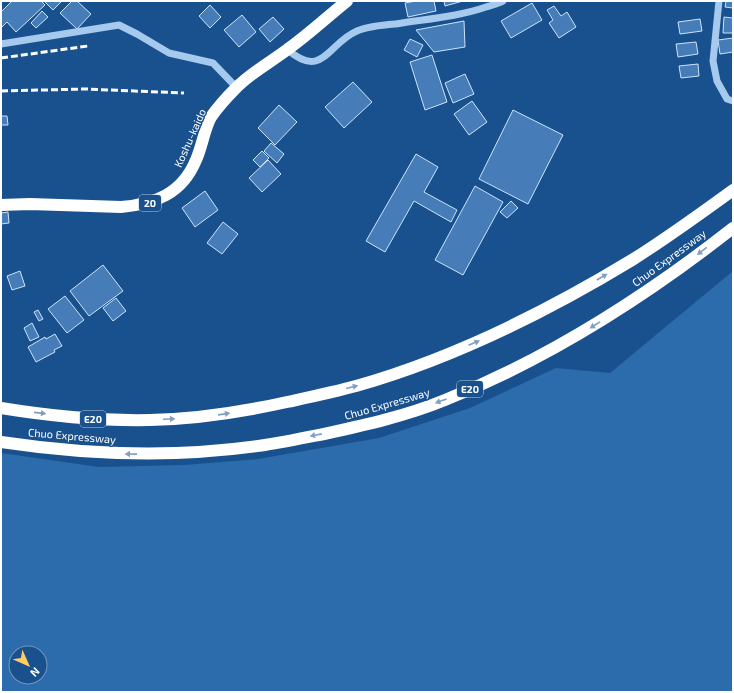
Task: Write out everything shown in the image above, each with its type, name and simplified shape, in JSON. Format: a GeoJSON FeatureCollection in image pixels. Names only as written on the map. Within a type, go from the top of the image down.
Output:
{"type":"FeatureCollection","features":[{"type":"Feature","properties":{"kind":"highway","name":"Koshu-kaido"},"geometry":{"type":"LineString","coordinates":[[1,205],[30,204],[121,207],[136,206],[151,202],[169,194],[184,180],[196,161],[211,118],[236,87],[259,69],[288,50],[347,1]]}},
{"type":"Feature","properties":{"kind":"highway","name":"Chuo Expressway"},"geometry":{"type":"LineString","coordinates":[[1,408],[91,419],[150,420],[186,418],[225,414],[317,396],[357,386],[436,359],[485,338],[577,291],[632,259],[733,190]]}},
{"type":"Feature","properties":{"kind":"highway","name":"Chuo Expressway"},"geometry":{"type":"LineString","coordinates":[[1,442],[35,448],[86,452],[170,453],[220,450],[265,445],[356,427],[400,416],[444,400],[515,368],[572,339],[656,285],[733,228]]}},
{"type":"Feature","properties":{"kind":"street"},"geometry":{"type":"LineString","coordinates":[[288,50],[298,59],[310,62],[315,61],[322,59],[340,43],[356,32],[374,26],[467,13],[503,1]]}},
{"type":"Feature","properties":{"kind":"street"},"geometry":{"type":"LineString","coordinates":[[719,1],[713,61],[717,80],[727,99],[733,101]]}},
{"type":"Feature","properties":{"kind":"street"},"geometry":{"type":"LineString","coordinates":[[1,44],[119,25],[170,53],[213,63],[236,87]]}},
{"type":"Feature","properties":{"kind":"shaded area"},"geometry":{"type":"Polygon","coordinates":[[[733,271],[733,692],[1,692],[1,453],[99,467],[184,465],[258,459],[379,438],[470,408],[556,368],[610,373],[733,271]]]}},
{"type":"Feature","properties":{"kind":"building"},"geometry":{"type":"Polygon","coordinates":[[[12,1],[41,1],[45,5],[16,32],[7,22],[1,28],[1,12],[12,1]]]}},
{"type":"Feature","properties":{"kind":"building"},"geometry":{"type":"Polygon","coordinates":[[[44,1],[62,1],[53,10],[44,1]]]}},
{"type":"Feature","properties":{"kind":"building"},"geometry":{"type":"Polygon","coordinates":[[[72,1],[77,1],[91,14],[77,29],[60,13],[72,1]]]}},
{"type":"Feature","properties":{"kind":"building"},"geometry":{"type":"Polygon","coordinates":[[[416,1],[434,1],[436,11],[408,17],[405,3],[416,1]]]}},
{"type":"Feature","properties":{"kind":"building"},"geometry":{"type":"Polygon","coordinates":[[[444,1],[463,1],[445,6],[444,1]]]}},
{"type":"Feature","properties":{"kind":"building"},"geometry":{"type":"Polygon","coordinates":[[[726,1],[733,1],[733,8],[725,7],[726,1]]]}},
{"type":"Feature","properties":{"kind":"building"},"geometry":{"type":"Polygon","coordinates":[[[532,3],[542,20],[511,38],[501,21],[532,3]]]}},
{"type":"Feature","properties":{"kind":"building"},"geometry":{"type":"Polygon","coordinates":[[[210,5],[221,17],[210,28],[199,16],[210,5]]]}},
{"type":"Feature","properties":{"kind":"building"},"geometry":{"type":"Polygon","coordinates":[[[554,6],[561,16],[567,12],[576,27],[559,38],[549,23],[553,20],[547,10],[554,6]]]}},
{"type":"Feature","properties":{"kind":"building"},"geometry":{"type":"Polygon","coordinates":[[[42,11],[48,17],[36,28],[31,23],[42,11]]]}},
{"type":"Feature","properties":{"kind":"building"},"geometry":{"type":"Polygon","coordinates":[[[242,15],[256,32],[239,47],[224,30],[242,15]]]}},
{"type":"Feature","properties":{"kind":"building"},"geometry":{"type":"Polygon","coordinates":[[[273,17],[284,29],[270,42],[259,29],[273,17]]]}},
{"type":"Feature","properties":{"kind":"building"},"geometry":{"type":"Polygon","coordinates":[[[724,17],[733,18],[733,33],[723,33],[724,17]]]}},
{"type":"Feature","properties":{"kind":"building"},"geometry":{"type":"Polygon","coordinates":[[[700,19],[702,31],[680,34],[678,22],[700,19]]]}},
{"type":"Feature","properties":{"kind":"building"},"geometry":{"type":"Polygon","coordinates":[[[464,21],[465,47],[434,52],[416,30],[464,21]]]}},
{"type":"Feature","properties":{"kind":"building"},"geometry":{"type":"Polygon","coordinates":[[[733,38],[733,52],[720,54],[718,40],[733,38]]]}},
{"type":"Feature","properties":{"kind":"building"},"geometry":{"type":"Polygon","coordinates":[[[410,39],[423,45],[417,57],[404,50],[410,39]]]}},
{"type":"Feature","properties":{"kind":"building"},"geometry":{"type":"Polygon","coordinates":[[[696,42],[698,54],[678,57],[676,44],[696,42]]]}},
{"type":"Feature","properties":{"kind":"building"},"geometry":{"type":"Polygon","coordinates":[[[432,55],[447,102],[425,110],[410,62],[432,55]]]}},
{"type":"Feature","properties":{"kind":"building"},"geometry":{"type":"Polygon","coordinates":[[[698,64],[699,76],[681,78],[679,66],[698,64]]]}},
{"type":"Feature","properties":{"kind":"building"},"geometry":{"type":"Polygon","coordinates":[[[465,74],[474,94],[453,103],[445,83],[465,74]]]}},
{"type":"Feature","properties":{"kind":"building"},"geometry":{"type":"Polygon","coordinates":[[[353,82],[372,102],[344,128],[325,107],[353,82]]]}},
{"type":"Feature","properties":{"kind":"building"},"geometry":{"type":"Polygon","coordinates":[[[472,101],[487,122],[469,135],[454,114],[472,101]]]}},
{"type":"Feature","properties":{"kind":"building"},"geometry":{"type":"Polygon","coordinates":[[[279,105],[297,122],[275,145],[258,128],[279,105]]]}},
{"type":"Feature","properties":{"kind":"building"},"geometry":{"type":"Polygon","coordinates":[[[513,110],[563,135],[528,204],[479,179],[513,110]]]}},
{"type":"Feature","properties":{"kind":"building"},"geometry":{"type":"Polygon","coordinates":[[[1,116],[7,116],[8,125],[1,125],[1,116]]]}},
{"type":"Feature","properties":{"kind":"building"},"geometry":{"type":"Polygon","coordinates":[[[271,143],[284,154],[277,163],[264,151],[271,143]]]}},
{"type":"Feature","properties":{"kind":"building"},"geometry":{"type":"Polygon","coordinates":[[[262,151],[269,158],[260,167],[253,160],[262,151]]]}},
{"type":"Feature","properties":{"kind":"building"},"geometry":{"type":"Polygon","coordinates":[[[416,154],[438,167],[424,192],[457,210],[451,222],[414,201],[385,252],[366,241],[416,154]]]}},
{"type":"Feature","properties":{"kind":"building"},"geometry":{"type":"Polygon","coordinates":[[[268,160],[281,174],[262,192],[249,178],[268,160]]]}},
{"type":"Feature","properties":{"kind":"building"},"geometry":{"type":"Polygon","coordinates":[[[475,186],[503,202],[463,275],[435,260],[475,186]]]}},
{"type":"Feature","properties":{"kind":"building"},"geometry":{"type":"Polygon","coordinates":[[[205,191],[218,210],[195,227],[182,208],[205,191]]]}},
{"type":"Feature","properties":{"kind":"building"},"geometry":{"type":"Polygon","coordinates":[[[511,201],[518,208],[507,218],[500,212],[511,201]]]}},
{"type":"Feature","properties":{"kind":"building"},"geometry":{"type":"Polygon","coordinates":[[[8,212],[9,223],[1,224],[1,213],[8,212]]]}},
{"type":"Feature","properties":{"kind":"building"},"geometry":{"type":"Polygon","coordinates":[[[223,222],[238,234],[222,254],[207,243],[223,222]]]}},
{"type":"Feature","properties":{"kind":"building"},"geometry":{"type":"Polygon","coordinates":[[[103,265],[123,291],[89,316],[70,291],[103,265]]]}},
{"type":"Feature","properties":{"kind":"building"},"geometry":{"type":"Polygon","coordinates":[[[20,271],[25,286],[12,290],[7,276],[20,271]]]}},
{"type":"Feature","properties":{"kind":"building"},"geometry":{"type":"Polygon","coordinates":[[[65,296],[84,320],[67,333],[48,309],[65,296]]]}},
{"type":"Feature","properties":{"kind":"building"},"geometry":{"type":"Polygon","coordinates":[[[116,298],[126,311],[113,321],[103,308],[116,298]]]}},
{"type":"Feature","properties":{"kind":"building"},"geometry":{"type":"Polygon","coordinates":[[[38,310],[43,319],[39,321],[34,312],[38,310]]]}},
{"type":"Feature","properties":{"kind":"building"},"geometry":{"type":"Polygon","coordinates":[[[32,323],[39,337],[30,341],[24,328],[32,323]]]}},
{"type":"Feature","properties":{"kind":"building"},"geometry":{"type":"Polygon","coordinates":[[[55,334],[62,346],[54,350],[55,352],[36,362],[28,347],[45,337],[46,339],[55,334]]]}},
{"type":"Feature","properties":{"kind":"railway"},"geometry":{"type":"LineString","coordinates":[[1,58],[88,46]]}},
{"type":"Feature","properties":{"kind":"railway"},"geometry":{"type":"LineString","coordinates":[[1,91],[85,89],[184,93]]}}]}
